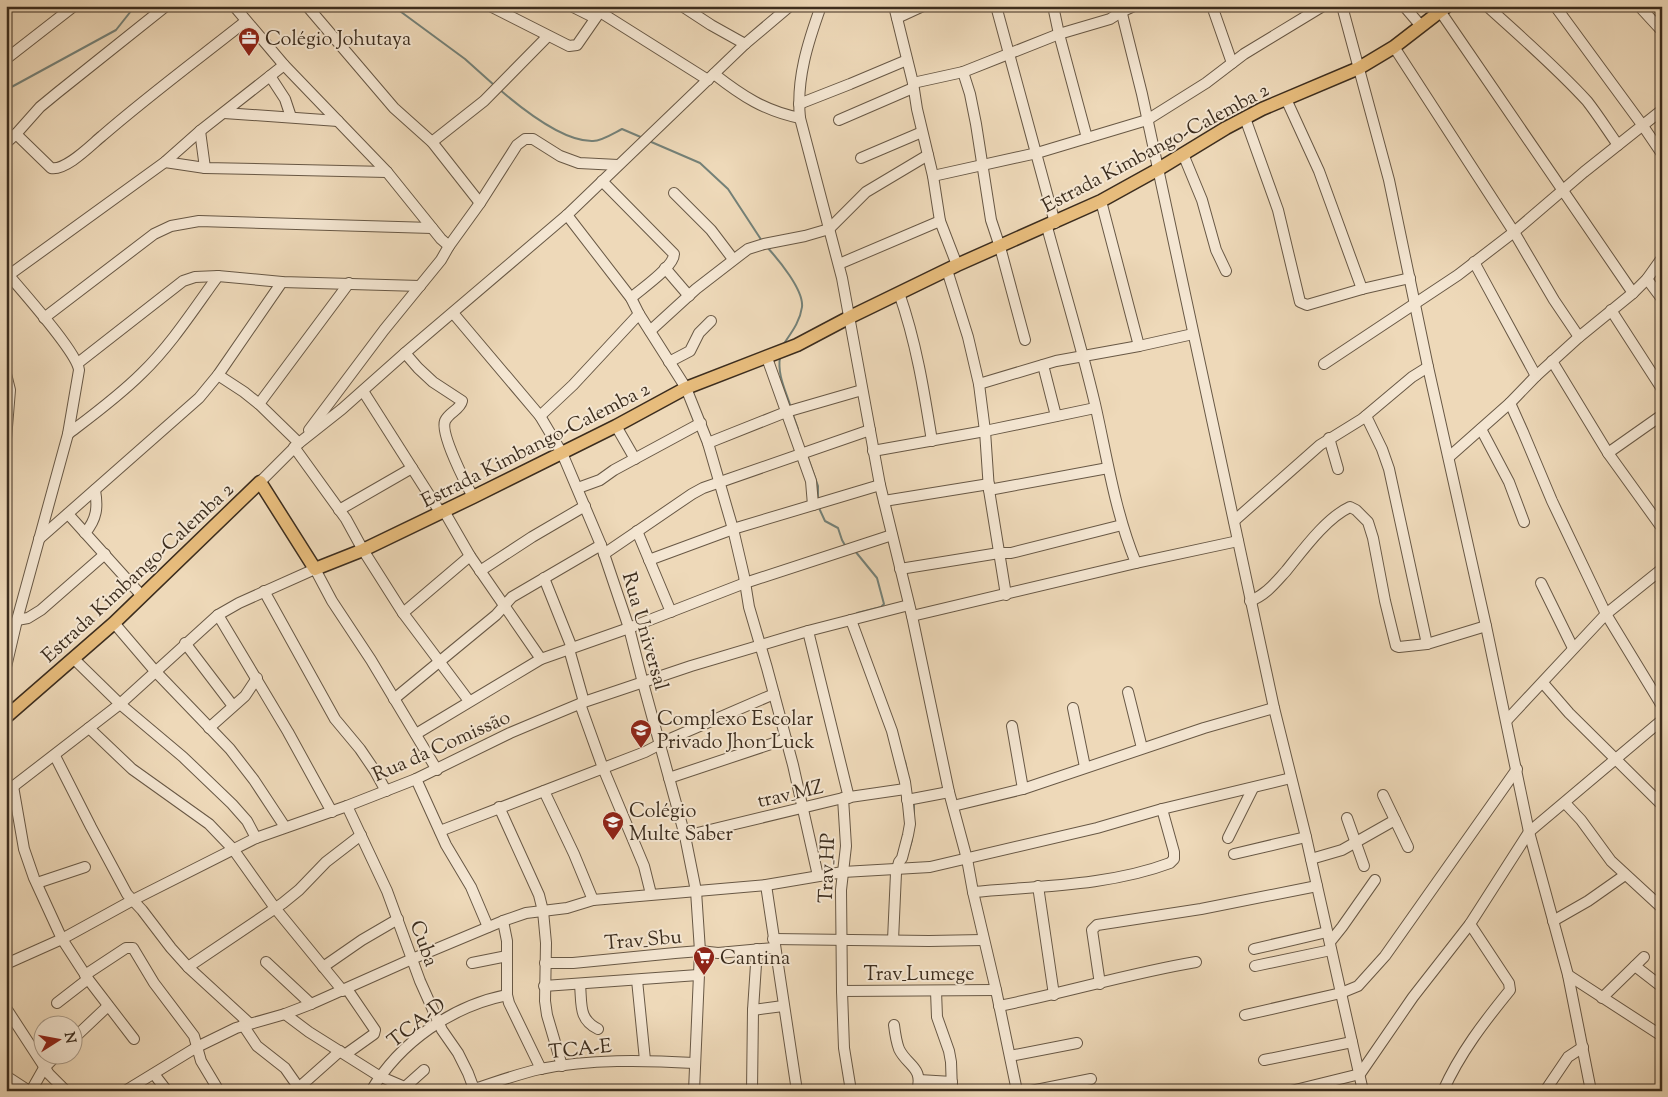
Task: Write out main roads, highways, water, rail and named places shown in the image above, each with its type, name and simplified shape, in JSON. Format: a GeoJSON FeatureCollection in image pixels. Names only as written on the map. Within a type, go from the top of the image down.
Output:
{"type":"FeatureCollection","features":[{"type":"Feature","properties":{"kind":"main road","name":"Estrada Kimbango-Calemba 2"},"geometry":{"type":"LineString","coordinates":[[6,718],[114,623],[260,482],[316,570],[363,550],[473,497],[616,426],[686,388],[791,348],[899,293],[1101,201],[1245,118],[1359,68],[1394,47],[1444,9]]}},
{"type":"Feature","properties":{"kind":"waterway"},"geometry":{"type":"LineString","coordinates":[[6,90],[116,30],[135,6]]}},
{"type":"Feature","properties":{"kind":"waterway"},"geometry":{"type":"LineString","coordinates":[[393,6],[465,59],[494,85]]}},
{"type":"Feature","properties":{"kind":"waterway"},"geometry":{"type":"LineString","coordinates":[[499,89],[543,122],[569,136],[581,140],[597,141],[622,129],[643,138]]}},
{"type":"Feature","properties":{"kind":"waterway"},"geometry":{"type":"LineString","coordinates":[[649,141],[700,163],[728,189],[762,241]]}},
{"type":"Feature","properties":{"kind":"waterway"},"geometry":{"type":"LineString","coordinates":[[766,246],[789,275],[802,300],[799,318],[783,345]]}},
{"type":"Feature","properties":{"kind":"waterway"},"geometry":{"type":"LineString","coordinates":[[780,357],[781,377],[791,408]]}},
{"type":"Feature","properties":{"kind":"waterway"},"geometry":{"type":"LineString","coordinates":[[793,415],[798,429]]}},
{"type":"Feature","properties":{"kind":"waterway"},"geometry":{"type":"LineString","coordinates":[[807,455],[818,486],[818,501]]}},
{"type":"Feature","properties":{"kind":"waterway"},"geometry":{"type":"LineString","coordinates":[[819,508],[825,521],[838,528],[846,547]]}},
{"type":"Feature","properties":{"kind":"waterway"},"geometry":{"type":"LineString","coordinates":[[855,551],[877,578],[884,604],[881,607],[857,613],[857,615]]}},
{"type":"Feature","properties":{"kind":"waterway"},"geometry":{"type":"LineString","coordinates":[[905,761],[907,771]]}},
{"type":"Feature","properties":{"kind":"waterway"},"geometry":{"type":"LineString","coordinates":[[914,803],[914,813]]}},
{"type":"Feature","properties":{"kind":"waterway"},"geometry":{"type":"LineString","coordinates":[[909,850],[912,840]]}},
{"type":"Feature","properties":{"kind":"place","name":"Colégio Johutaya"},"geometry":{"type":"Point","coordinates":[249,57]}},
{"type":"Feature","properties":{"kind":"place","name":"Complexo Escolar Privado Jhon Luck"},"geometry":{"type":"Point","coordinates":[641,749]}},
{"type":"Feature","properties":{"kind":"place","name":"Colégio Multe Saber"},"geometry":{"type":"Point","coordinates":[613,841]}},
{"type":"Feature","properties":{"kind":"place","name":"Cantina"},"geometry":{"type":"Point","coordinates":[704,976]}}]}
